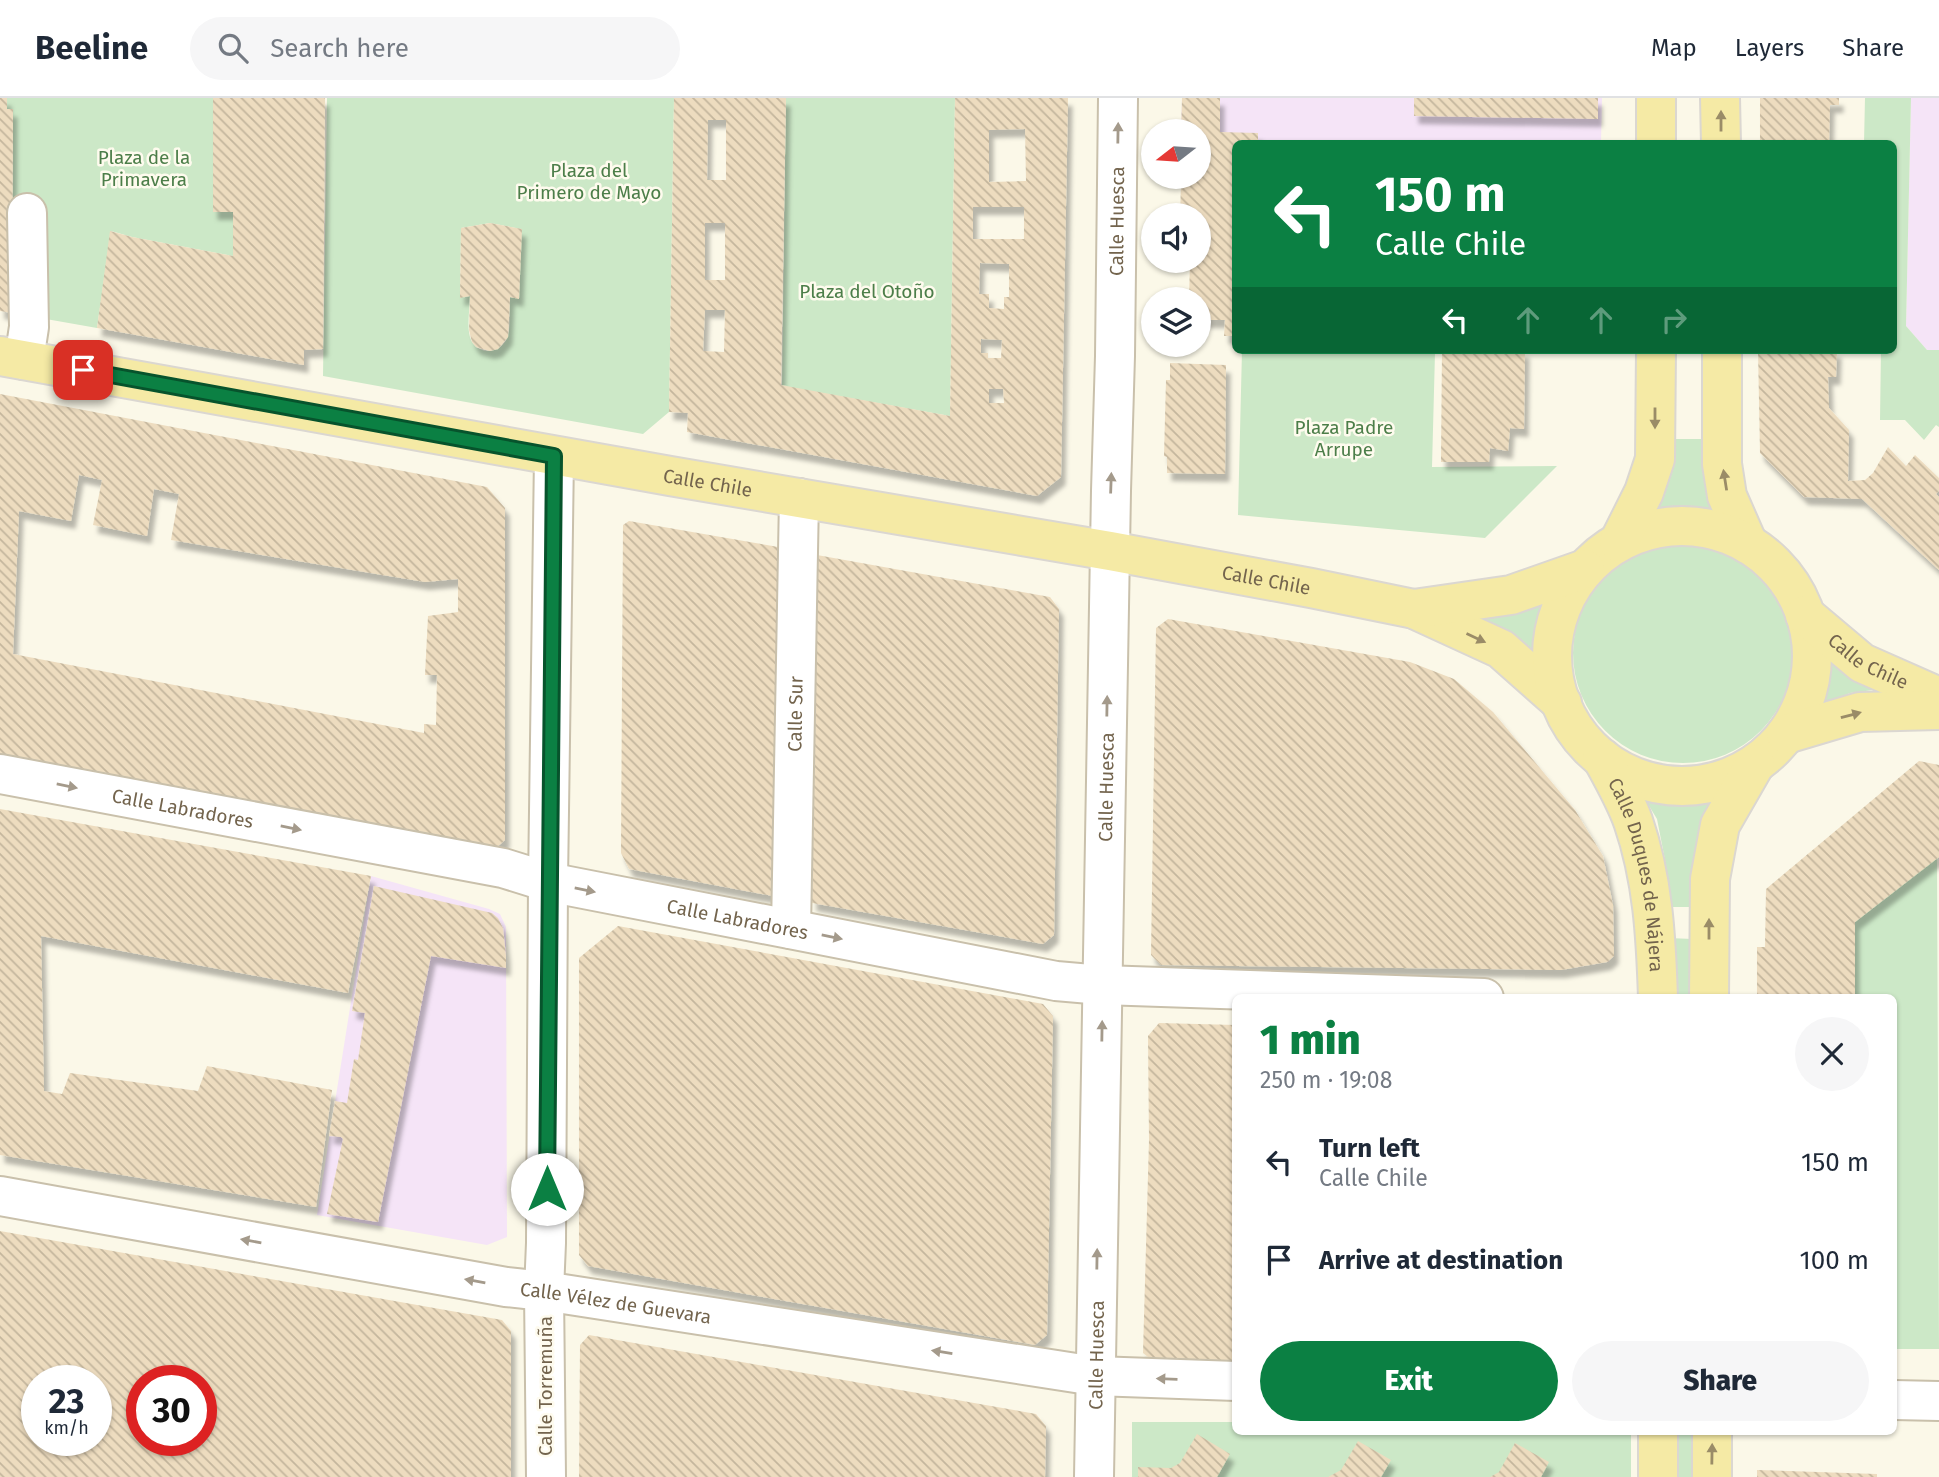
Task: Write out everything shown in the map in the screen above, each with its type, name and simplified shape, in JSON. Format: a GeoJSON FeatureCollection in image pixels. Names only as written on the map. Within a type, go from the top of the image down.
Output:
{"type":"FeatureCollection","features":[{"type":"Feature","properties":{"kind":"main road"},"geometry":{"type":"LineString","coordinates":[[1656,98],[1656,140]]}},
{"type":"Feature","properties":{"kind":"main road"},"geometry":{"type":"LineString","coordinates":[[1720,98],[1721,140]]}},
{"type":"Feature","properties":{"kind":"main road"},"geometry":{"type":"LineString","coordinates":[[1619,542],[1644,492],[1655,459],[1656,354]]}},
{"type":"Feature","properties":{"kind":"main road"},"geometry":{"type":"LineString","coordinates":[[1722,354],[1722,464],[1727,496],[1748,544]]}},
{"type":"Feature","properties":{"kind":"main road","name":"Calle Chile"},"geometry":{"type":"LineString","coordinates":[[12,358],[554,456],[1110,551],[1414,609],[1501,649],[1562,703]]}},
{"type":"Feature","properties":{"kind":"main road"},"geometry":{"type":"LineString","coordinates":[[1673,526],[1714,530],[1748,544],[1765,555],[1785,576],[1805,615],[1811,637],[1811,674],[1805,698],[1786,734],[1755,764],[1724,779],[1708,783],[1675,785],[1642,779],[1622,771],[1602,758],[1578,733],[1562,703],[1555,680],[1554,639],[1566,598],[1585,569],[1619,542],[1649,530],[1673,526]]}},
{"type":"Feature","properties":{"kind":"main road","name":"Calle Chile"},"geometry":{"type":"LineString","coordinates":[[1414,609],[1511,595],[1585,569]]}},
{"type":"Feature","properties":{"kind":"main road","name":"Calle Chile"},"geometry":{"type":"LineString","coordinates":[[1805,615],[1862,663],[1939,697]]}},
{"type":"Feature","properties":{"kind":"main road","name":"Calle Chile"},"geometry":{"type":"LineString","coordinates":[[1786,734],[1860,712],[1939,710]]}},
{"type":"Feature","properties":{"kind":"main road","name":"Calle Duques de Nájera"},"geometry":{"type":"LineString","coordinates":[[1602,758],[1633,820],[1651,885],[1656,925],[1658,994]]}},
{"type":"Feature","properties":{"kind":"main road"},"geometry":{"type":"LineString","coordinates":[[1709,994],[1710,879],[1720,825],[1755,764]]}},
{"type":"Feature","properties":{"kind":"main road"},"geometry":{"type":"LineString","coordinates":[[1658,1435],[1658,1477]]}},
{"type":"Feature","properties":{"kind":"main road"},"geometry":{"type":"LineString","coordinates":[[1712,1477],[1713,1435]]}},
{"type":"Feature","properties":{"kind":"street","name":"Calle Huesca"},"geometry":{"type":"LineString","coordinates":[[1094,1477],[1118,98]]}},
{"type":"Feature","properties":{"kind":"street"},"geometry":{"type":"LineString","coordinates":[[12,358],[29,327],[27,213]]}},
{"type":"Feature","properties":{"kind":"street","name":"Calle Torremuña"},"geometry":{"type":"LineString","coordinates":[[545,1477],[544,1291],[554,456]]}},
{"type":"Feature","properties":{"kind":"street","name":"Calle Sur"},"geometry":{"type":"LineString","coordinates":[[791,929],[799,498]]}},
{"type":"Feature","properties":{"kind":"street","name":"Calle Labradores"},"geometry":{"type":"LineString","coordinates":[[0,774],[503,868],[548,882],[1056,981],[1366,994]]}},
{"type":"Feature","properties":{"kind":"street","name":"Calle Vélez de Guevara"},"geometry":{"type":"LineString","coordinates":[[0,1196],[506,1287],[1096,1376],[1232,1381]]}},
{"type":"Feature","properties":{"kind":"street"},"geometry":{"type":"LineString","coordinates":[[1897,1400],[1939,1401]]}},
{"type":"Feature","properties":{"kind":"shaded area"},"geometry":{"type":"Polygon","coordinates":[[[1182,98],[1602,98],[1601,140],[1232,140],[1232,167],[1211,166],[1211,119],[1181,119],[1182,98]]]}},
{"type":"Feature","properties":{"kind":"shaded area"},"geometry":{"type":"Polygon","coordinates":[[[1911,98],[1939,98],[1939,350],[1927,350],[1906,326],[1911,98]]]}},
{"type":"Feature","properties":{"kind":"shaded area"},"geometry":{"type":"Polygon","coordinates":[[[371,876],[489,909],[500,914],[506,927],[507,1237],[487,1245],[317,1215],[371,876]]]}},
{"type":"Feature","properties":{"kind":"green space","name":"Plaza de la Primavera"},"geometry":{"type":"Polygon","coordinates":[[[7,98],[213,98],[213,212],[233,212],[233,256],[111,231],[97,328],[12,313],[13,110],[7,109],[7,98]]]}},
{"type":"Feature","properties":{"kind":"green space","name":"Plaza del Primero de Mayo"},"geometry":{"type":"Polygon","coordinates":[[[327,98],[674,98],[669,412],[643,434],[323,376],[327,98]],[[490,223],[461,228],[460,297],[470,296],[468,324],[471,340],[485,351],[497,349],[506,341],[510,297],[519,298],[521,229],[490,223]]]}},
{"type":"Feature","properties":{"kind":"green space","name":"Plaza del Otoño"},"geometry":{"type":"Polygon","coordinates":[[[786,98],[955,98],[950,416],[782,386],[786,98]]]}},
{"type":"Feature","properties":{"kind":"green space"},"geometry":{"type":"Polygon","coordinates":[[[1865,98],[1911,98],[1906,326],[1927,350],[1939,350],[1939,427],[1936,425],[1924,440],[1905,420],[1880,420],[1881,354],[1897,354],[1897,140],[1864,140],[1865,98]]]}},
{"type":"Feature","properties":{"kind":"green space","name":"Plaza Padre Arrupe"},"geometry":{"type":"Polygon","coordinates":[[[1242,354],[1435,354],[1432,467],[1557,466],[1485,538],[1238,515],[1242,354]]]}},
{"type":"Feature","properties":{"kind":"green space"},"geometry":{"type":"Polygon","coordinates":[[[1668,439],[1706,439],[1725,523],[1686,511],[1646,513],[1668,439]]]}},
{"type":"Feature","properties":{"kind":"green space"},"geometry":{"type":"Polygon","coordinates":[[[1683,543],[1704,545],[1735,556],[1761,575],[1780,601],[1791,632],[1791,674],[1780,705],[1761,731],[1735,750],[1704,761],[1683,763],[1662,761],[1631,750],[1605,731],[1586,705],[1575,674],[1573,653],[1575,632],[1586,601],[1605,575],[1631,556],[1662,545],[1683,543]]]}},
{"type":"Feature","properties":{"kind":"green space"},"geometry":{"type":"Polygon","coordinates":[[[1545,602],[1537,632],[1537,665],[1460,613],[1545,602]]]}},
{"type":"Feature","properties":{"kind":"green space"},"geometry":{"type":"Polygon","coordinates":[[[1824,649],[1889,688],[1850,693],[1814,708],[1820,693],[1824,649]]]}},
{"type":"Feature","properties":{"kind":"green space"},"geometry":{"type":"Polygon","coordinates":[[[1637,786],[1647,793],[1667,800],[1699,800],[1721,795],[1700,830],[1691,871],[1690,907],[1669,907],[1665,860],[1657,819],[1637,786]]]}},
{"type":"Feature","properties":{"kind":"green space"},"geometry":{"type":"Polygon","coordinates":[[[1937,857],[1939,1349],[1897,1349],[1897,994],[1855,994],[1855,922],[1937,857]]]}},
{"type":"Feature","properties":{"kind":"green space"},"geometry":{"type":"Polygon","coordinates":[[[1668,938],[1693,939],[1693,994],[1668,994],[1668,938]]]}},
{"type":"Feature","properties":{"kind":"green space"},"geometry":{"type":"Polygon","coordinates":[[[1132,1422],[1232,1422],[1232,1435],[1631,1435],[1631,1477],[1132,1477],[1132,1422]]]}},
{"type":"Feature","properties":{"kind":"green space"},"geometry":{"type":"Polygon","coordinates":[[[1669,1435],[1692,1435],[1692,1477],[1669,1477],[1669,1435]]]}},
{"type":"Feature","properties":{"kind":"building"},"geometry":{"type":"Polygon","coordinates":[[[0,98],[7,98],[7,109],[13,109],[12,313],[0,311],[0,98]]]}},
{"type":"Feature","properties":{"kind":"building"},"geometry":{"type":"Polygon","coordinates":[[[213,98],[325,98],[323,349],[304,350],[304,365],[97,328],[110,231],[233,256],[233,212],[213,212],[213,98]]]}},
{"type":"Feature","properties":{"kind":"building"},"geometry":{"type":"Polygon","coordinates":[[[674,98],[786,98],[781,385],[950,416],[955,98],[1068,98],[1061,477],[1037,496],[687,432],[688,413],[669,412],[674,98]],[[708,120],[707,180],[726,180],[726,120],[708,120]],[[1025,129],[989,130],[989,182],[1026,181],[1025,129]],[[973,207],[973,239],[1024,239],[1024,207],[973,207]],[[705,223],[705,280],[725,280],[725,223],[705,223]],[[980,263],[979,294],[989,294],[989,308],[1004,309],[1004,297],[1009,297],[1009,264],[980,263]],[[705,310],[703,351],[724,352],[725,310],[705,310]],[[981,339],[981,353],[988,353],[988,358],[1001,358],[1002,340],[981,339]],[[989,389],[989,403],[1004,403],[1003,389],[989,389]]]}},
{"type":"Feature","properties":{"kind":"building"},"geometry":{"type":"Polygon","coordinates":[[[1182,98],[1220,98],[1220,132],[1258,133],[1258,140],[1232,140],[1232,336],[1224,336],[1225,320],[1211,320],[1211,287],[1189,287],[1190,273],[1211,273],[1211,203],[1180,203],[1181,189],[1211,189],[1211,119],[1181,119],[1182,98]]]}},
{"type":"Feature","properties":{"kind":"building"},"geometry":{"type":"Polygon","coordinates":[[[1414,98],[1598,98],[1598,119],[1414,116],[1414,98]]]}},
{"type":"Feature","properties":{"kind":"building"},"geometry":{"type":"Polygon","coordinates":[[[1760,98],[1839,98],[1839,105],[1830,105],[1829,140],[1760,140],[1760,98]]]}},
{"type":"Feature","properties":{"kind":"building"},"geometry":{"type":"Polygon","coordinates":[[[490,223],[522,229],[519,299],[510,297],[508,337],[498,349],[490,351],[476,347],[472,342],[469,330],[470,296],[460,298],[461,228],[490,223]]]}},
{"type":"Feature","properties":{"kind":"building"},"geometry":{"type":"Polygon","coordinates":[[[1442,354],[1525,354],[1524,429],[1510,428],[1508,451],[1490,448],[1489,462],[1441,462],[1442,354]]]}},
{"type":"Feature","properties":{"kind":"building"},"geometry":{"type":"Polygon","coordinates":[[[1758,354],[1837,354],[1836,377],[1828,377],[1829,408],[1849,430],[1848,481],[1865,480],[1873,473],[1888,447],[1906,466],[1915,455],[1939,478],[1939,491],[1936,494],[1939,497],[1939,570],[1862,499],[1804,497],[1760,453],[1758,354]]]}},
{"type":"Feature","properties":{"kind":"building"},"geometry":{"type":"Polygon","coordinates":[[[1170,363],[1226,365],[1225,474],[1167,473],[1167,457],[1164,456],[1166,380],[1170,380],[1170,363]]]}},
{"type":"Feature","properties":{"kind":"building"},"geometry":{"type":"Polygon","coordinates":[[[0,394],[487,487],[505,508],[505,840],[490,853],[0,758],[0,394]],[[79,475],[71,521],[19,511],[13,654],[424,733],[424,724],[436,725],[437,675],[425,675],[428,616],[458,612],[458,579],[425,582],[171,540],[179,494],[154,489],[147,536],[93,525],[102,480],[79,475]]]}},
{"type":"Feature","properties":{"kind":"building"},"geometry":{"type":"Polygon","coordinates":[[[629,521],[778,547],[773,896],[629,869],[621,853],[623,525],[629,521]]]}},
{"type":"Feature","properties":{"kind":"building"},"geometry":{"type":"Polygon","coordinates":[[[817,555],[1050,597],[1059,609],[1054,935],[1043,944],[812,903],[817,555]]]}},
{"type":"Feature","properties":{"kind":"building"},"geometry":{"type":"Polygon","coordinates":[[[1168,619],[1410,662],[1454,679],[1493,712],[1575,810],[1603,856],[1613,905],[1614,956],[1607,962],[1561,970],[1161,965],[1151,955],[1156,628],[1168,619]]]}},
{"type":"Feature","properties":{"kind":"building"},"geometry":{"type":"Polygon","coordinates":[[[1919,761],[1939,765],[1939,857],[1855,922],[1855,994],[1757,994],[1757,947],[1765,947],[1766,889],[1919,761]]]}},
{"type":"Feature","properties":{"kind":"building"},"geometry":{"type":"Polygon","coordinates":[[[0,809],[371,876],[348,993],[41,936],[44,1091],[62,1094],[70,1073],[198,1091],[207,1066],[332,1090],[316,1207],[0,1155],[0,809]]]}},
{"type":"Feature","properties":{"kind":"building"},"geometry":{"type":"Polygon","coordinates":[[[374,886],[492,913],[503,928],[506,956],[506,968],[431,956],[378,1222],[327,1214],[343,1139],[329,1136],[335,1101],[347,1103],[354,1059],[358,1060],[365,1013],[352,1011],[374,886]]]}},
{"type":"Feature","properties":{"kind":"building"},"geometry":{"type":"Polygon","coordinates":[[[618,926],[1043,1004],[1053,1016],[1047,1335],[1035,1345],[588,1266],[579,1255],[579,958],[618,926]]]}},
{"type":"Feature","properties":{"kind":"building"},"geometry":{"type":"Polygon","coordinates":[[[1159,1023],[1232,1025],[1232,1366],[1157,1364],[1143,1353],[1149,1140],[1148,1036],[1159,1023]]]}},
{"type":"Feature","properties":{"kind":"building"},"geometry":{"type":"Polygon","coordinates":[[[0,1231],[502,1320],[511,1331],[511,1477],[0,1477],[0,1231]]]}},
{"type":"Feature","properties":{"kind":"building"},"geometry":{"type":"Polygon","coordinates":[[[589,1335],[1036,1414],[1046,1426],[1045,1477],[579,1477],[580,1345],[589,1335]]]}},
{"type":"Feature","properties":{"kind":"building"},"geometry":{"type":"Polygon","coordinates":[[[1197,1434],[1230,1454],[1217,1477],[1138,1477],[1138,1467],[1171,1468],[1180,1463],[1197,1434]]]}},
{"type":"Feature","properties":{"kind":"building"},"geometry":{"type":"Polygon","coordinates":[[[1358,1441],[1391,1460],[1381,1477],[1328,1477],[1341,1470],[1358,1441]]]}},
{"type":"Feature","properties":{"kind":"building"},"geometry":{"type":"Polygon","coordinates":[[[1515,1443],[1549,1462],[1541,1477],[1490,1477],[1499,1472],[1515,1443]]]}},
{"type":"Feature","properties":{"kind":"building"},"geometry":{"type":"Polygon","coordinates":[[[1757,1470],[1877,1474],[1877,1477],[1757,1477],[1757,1470]]]}},
{"type":"Feature","properties":{"kind":"route"},"geometry":{"type":"LineString","coordinates":[[83,370],[554,456],[547,1189]]}}]}
